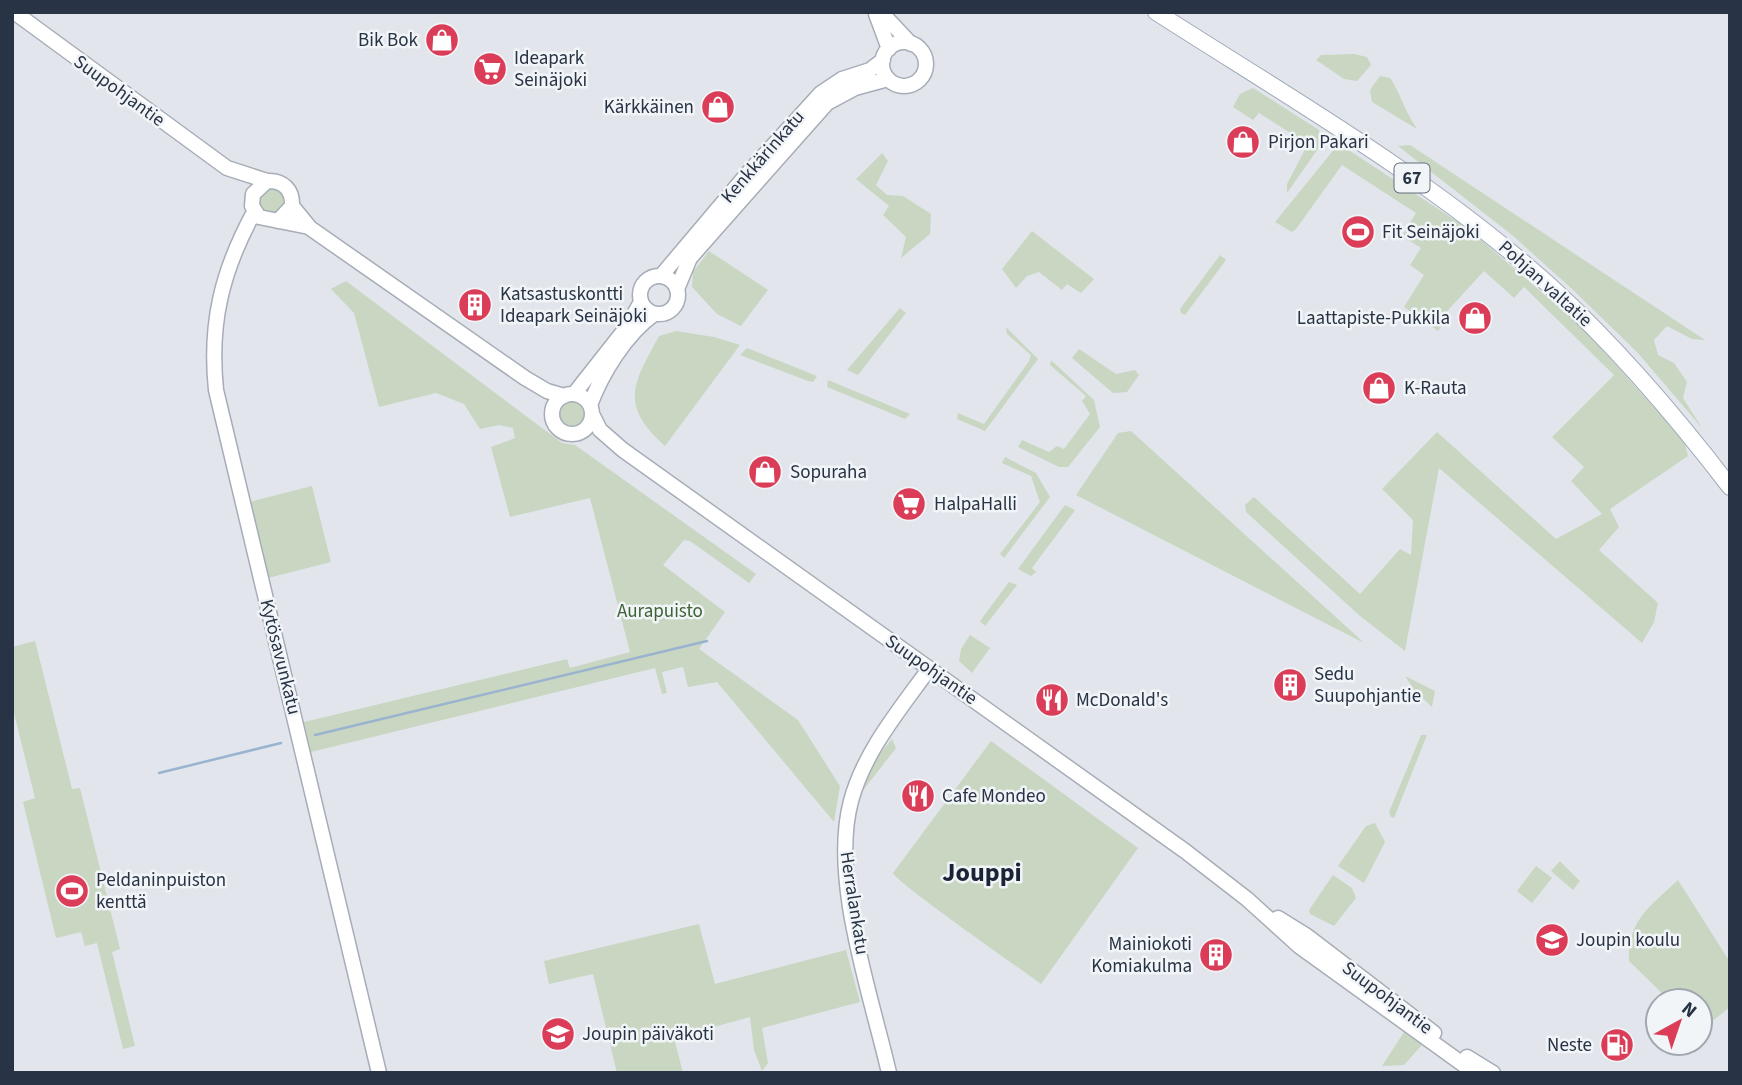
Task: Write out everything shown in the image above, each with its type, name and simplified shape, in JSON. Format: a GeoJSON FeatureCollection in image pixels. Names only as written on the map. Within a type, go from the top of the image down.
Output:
{"type":"FeatureCollection","features":[{"type":"Feature","properties":{"kind":"main road","name":"Pohjan valtatie"},"geometry":{"type":"LineString","coordinates":[[1156,12],[1359,141],[1439,196],[1514,255],[1590,323],[1642,378],[1728,485]]}},
{"type":"Feature","properties":{"kind":"street","name":"Suupohjantie"},"geometry":{"type":"LineString","coordinates":[[14,12],[227,168],[262,213]]}},
{"type":"Feature","properties":{"kind":"street"},"geometry":{"type":"LineString","coordinates":[[876,12],[886,55],[888,79],[907,86],[923,75],[924,56],[881,12]]}},
{"type":"Feature","properties":{"kind":"street"},"geometry":{"type":"LineString","coordinates":[[886,55],[900,43],[911,44]]}},
{"type":"Feature","properties":{"kind":"street","name":"Kenkkärinkatu"},"geometry":{"type":"LineString","coordinates":[[661,276],[748,173],[821,93],[842,79],[870,70],[886,55]]}},
{"type":"Feature","properties":{"kind":"street","name":"Kenkkärinkatu"},"geometry":{"type":"LineString","coordinates":[[677,289],[690,258],[827,103],[855,88],[888,79]]}},
{"type":"Feature","properties":{"kind":"street","name":"Suupohjantie"},"geometry":{"type":"LineString","coordinates":[[227,168],[267,181]]}},
{"type":"Feature","properties":{"kind":"street"},"geometry":{"type":"LineString","coordinates":[[262,213],[256,188],[267,181],[274,181],[286,187],[292,206],[310,228],[525,378],[547,391],[585,399],[591,410]]}},
{"type":"Feature","properties":{"kind":"street"},"geometry":{"type":"LineString","coordinates":[[262,213],[292,206]]}},
{"type":"Feature","properties":{"kind":"street"},"geometry":{"type":"LineString","coordinates":[[262,213],[310,228]]}},
{"type":"Feature","properties":{"kind":"street","name":"Kytösavunkatu"},"geometry":{"type":"LineString","coordinates":[[262,213],[231,260],[214,323],[212,354],[216,390],[379,1073]]}},
{"type":"Feature","properties":{"kind":"street"},"geometry":{"type":"LineString","coordinates":[[525,378],[552,413],[560,430],[579,433],[588,425],[600,381],[640,326],[654,314],[664,314],[673,308],[678,298],[677,289],[671,280],[661,276],[651,278],[643,284],[641,302],[626,328],[569,395],[555,404],[552,413]]}},
{"type":"Feature","properties":{"kind":"street"},"geometry":{"type":"LineString","coordinates":[[641,302],[654,314]]}},
{"type":"Feature","properties":{"kind":"street","name":"Suupohjantie"},"geometry":{"type":"LineString","coordinates":[[591,410],[600,430],[614,443],[1247,899],[1307,936],[1435,1034],[1493,1073]]}},
{"type":"Feature","properties":{"kind":"street","name":"Suupohjantie"},"geometry":{"type":"LineString","coordinates":[[579,433],[614,443]]}},
{"type":"Feature","properties":{"kind":"street","name":"Herralankatu"},"geometry":{"type":"LineString","coordinates":[[889,1073],[849,894],[844,843],[851,800],[860,777],[874,750],[929,669]]}},
{"type":"Feature","properties":{"kind":"street","name":"Suupohjantie"},"geometry":{"type":"LineString","coordinates":[[1247,899],[1299,946],[1475,1073]]}},
{"type":"Feature","properties":{"kind":"green space"},"geometry":{"type":"Polygon","coordinates":[[[1354,54],[1367,57],[1371,65],[1357,81],[1344,79],[1316,60],[1321,55],[1354,54]]]}},
{"type":"Feature","properties":{"kind":"green space"},"geometry":{"type":"Polygon","coordinates":[[[1380,76],[1390,78],[1417,129],[1372,102],[1370,90],[1380,76]]]}},
{"type":"Feature","properties":{"kind":"green space"},"geometry":{"type":"Polygon","coordinates":[[[1253,88],[1319,130],[1320,146],[1287,193],[1287,184],[1308,144],[1259,113],[1253,120],[1233,107],[1240,94],[1253,88]]]}},
{"type":"Feature","properties":{"kind":"green space"},"geometry":{"type":"Polygon","coordinates":[[[1410,145],[1705,340],[1692,339],[1667,326],[1654,340],[1658,355],[1674,363],[1687,382],[1683,398],[1702,428],[1637,352],[1571,288],[1512,235],[1398,146],[1410,145]]]}},
{"type":"Feature","properties":{"kind":"green space"},"geometry":{"type":"Polygon","coordinates":[[[1336,147],[1344,147],[1467,228],[1581,326],[1684,441],[1688,456],[1610,509],[1619,527],[1599,550],[1658,603],[1654,622],[1642,643],[1439,468],[1405,651],[1360,616],[1246,512],[1245,505],[1254,497],[1360,594],[1400,549],[1411,555],[1413,520],[1382,489],[1437,432],[1556,539],[1602,514],[1571,481],[1584,467],[1552,437],[1614,375],[1524,287],[1514,298],[1484,271],[1439,320],[1442,325],[1438,331],[1404,307],[1424,275],[1410,265],[1421,248],[1402,236],[1416,213],[1342,165],[1296,229],[1292,232],[1275,222],[1336,147]]]}},
{"type":"Feature","properties":{"kind":"green space"},"geometry":{"type":"Polygon","coordinates":[[[882,153],[888,161],[876,185],[887,195],[903,196],[931,214],[930,234],[901,258],[906,237],[883,215],[889,206],[856,179],[882,153]]]}},
{"type":"Feature","properties":{"kind":"green space"},"geometry":{"type":"Polygon","coordinates":[[[271,188],[280,192],[284,201],[280,210],[271,214],[262,210],[258,201],[262,192],[271,188]]]}},
{"type":"Feature","properties":{"kind":"green space"},"geometry":{"type":"Polygon","coordinates":[[[1032,231],[1094,279],[1081,293],[1067,284],[1062,290],[1039,272],[1027,276],[1016,288],[1002,269],[1032,231]]]}},
{"type":"Feature","properties":{"kind":"green space"},"geometry":{"type":"Polygon","coordinates":[[[709,251],[768,290],[741,326],[717,314],[692,287],[693,272],[709,251]]]}},
{"type":"Feature","properties":{"kind":"green space"},"geometry":{"type":"Polygon","coordinates":[[[1220,255],[1226,260],[1185,315],[1181,313],[1180,309],[1220,255]]]}},
{"type":"Feature","properties":{"kind":"green space","name":"Aurapuisto"},"geometry":{"type":"Polygon","coordinates":[[[346,281],[562,443],[575,445],[756,574],[749,583],[690,541],[684,540],[663,565],[725,612],[699,649],[798,720],[840,786],[834,822],[717,682],[688,687],[683,667],[662,672],[667,693],[662,694],[655,668],[311,752],[304,722],[567,659],[570,668],[630,652],[590,498],[510,517],[491,447],[515,438],[513,428],[499,425],[480,429],[464,404],[436,393],[379,407],[354,313],[331,289],[346,281]]]}},
{"type":"Feature","properties":{"kind":"green space"},"geometry":{"type":"Polygon","coordinates":[[[900,308],[906,313],[858,375],[847,370],[900,308]]]}},
{"type":"Feature","properties":{"kind":"green space"},"geometry":{"type":"Polygon","coordinates":[[[1006,327],[1038,359],[985,431],[957,419],[958,413],[984,424],[1031,355],[1007,334],[1006,327]]]}},
{"type":"Feature","properties":{"kind":"green space"},"geometry":{"type":"Polygon","coordinates":[[[676,331],[714,337],[740,345],[665,446],[641,418],[635,394],[642,368],[659,336],[676,331]]]}},
{"type":"Feature","properties":{"kind":"green space"},"geometry":{"type":"Polygon","coordinates":[[[747,348],[817,376],[813,382],[808,381],[740,355],[747,348]]]}},
{"type":"Feature","properties":{"kind":"green space"},"geometry":{"type":"Polygon","coordinates":[[[1079,349],[1116,374],[1135,370],[1139,375],[1127,392],[1113,393],[1072,358],[1079,349]]]}},
{"type":"Feature","properties":{"kind":"green space"},"geometry":{"type":"Polygon","coordinates":[[[1051,360],[1094,400],[1100,427],[1068,467],[1059,467],[1018,447],[1022,440],[1049,452],[1057,446],[1064,449],[1090,414],[1082,401],[1086,396],[1050,365],[1051,360]]]}},
{"type":"Feature","properties":{"kind":"green space"},"geometry":{"type":"Polygon","coordinates":[[[828,380],[910,414],[905,419],[827,387],[828,380]]]}},
{"type":"Feature","properties":{"kind":"green space"},"geometry":{"type":"Polygon","coordinates":[[[572,400],[582,404],[586,414],[582,424],[572,428],[562,424],[558,414],[562,404],[572,400]]]}},
{"type":"Feature","properties":{"kind":"green space"},"geometry":{"type":"Polygon","coordinates":[[[1131,431],[1362,642],[1076,495],[1118,433],[1131,431]]]}},
{"type":"Feature","properties":{"kind":"green space"},"geometry":{"type":"Polygon","coordinates":[[[1005,457],[1036,473],[1050,497],[1004,558],[1000,554],[1040,502],[1031,476],[1002,463],[1005,457]]]}},
{"type":"Feature","properties":{"kind":"green space"},"geometry":{"type":"Polygon","coordinates":[[[312,486],[331,562],[268,578],[249,502],[312,486]]]}},
{"type":"Feature","properties":{"kind":"green space"},"geometry":{"type":"Polygon","coordinates":[[[1065,505],[1075,510],[1032,568],[1036,572],[1031,576],[1018,569],[1065,505]]]}},
{"type":"Feature","properties":{"kind":"green space"},"geometry":{"type":"Polygon","coordinates":[[[1009,582],[1017,585],[985,626],[980,621],[1009,582]]]}},
{"type":"Feature","properties":{"kind":"green space"},"geometry":{"type":"Polygon","coordinates":[[[970,635],[990,648],[972,673],[959,661],[961,649],[970,635]]]}},
{"type":"Feature","properties":{"kind":"green space"},"geometry":{"type":"Polygon","coordinates":[[[35,641],[72,789],[80,788],[120,949],[112,952],[135,1046],[123,1049],[97,943],[85,946],[81,932],[56,938],[23,802],[35,798],[12,705],[12,647],[35,641]]]}},
{"type":"Feature","properties":{"kind":"green space"},"geometry":{"type":"Polygon","coordinates":[[[1405,676],[1435,691],[1432,707],[1415,691],[1405,676]]]}},
{"type":"Feature","properties":{"kind":"green space"},"geometry":{"type":"Polygon","coordinates":[[[1421,735],[1427,735],[1394,818],[1391,817],[1389,812],[1421,735]]]}},
{"type":"Feature","properties":{"kind":"green space"},"geometry":{"type":"Polygon","coordinates":[[[892,739],[896,748],[861,793],[877,757],[892,739]]]}},
{"type":"Feature","properties":{"kind":"green space"},"geometry":{"type":"Polygon","coordinates":[[[991,741],[1138,848],[1041,984],[937,909],[893,873],[991,741]]]}},
{"type":"Feature","properties":{"kind":"green space"},"geometry":{"type":"Polygon","coordinates":[[[1375,823],[1385,842],[1364,883],[1338,866],[1366,826],[1375,823]]]}},
{"type":"Feature","properties":{"kind":"green space"},"geometry":{"type":"Polygon","coordinates":[[[1560,861],[1580,881],[1573,890],[1551,871],[1560,861]]]}},
{"type":"Feature","properties":{"kind":"green space"},"geometry":{"type":"Polygon","coordinates":[[[1536,866],[1552,878],[1532,903],[1517,891],[1536,866]]]}},
{"type":"Feature","properties":{"kind":"green space"},"geometry":{"type":"Polygon","coordinates":[[[1333,875],[1352,888],[1356,898],[1334,926],[1310,914],[1309,910],[1333,875]]]}},
{"type":"Feature","properties":{"kind":"green space"},"geometry":{"type":"Polygon","coordinates":[[[1678,880],[1730,962],[1730,1007],[1714,1020],[1714,987],[1656,987],[1629,961],[1632,934],[1650,906],[1678,880]]]}},
{"type":"Feature","properties":{"kind":"green space"},"geometry":{"type":"Polygon","coordinates":[[[699,924],[715,984],[846,950],[860,1002],[762,1028],[768,1063],[762,1071],[754,1050],[750,1017],[674,1038],[683,1073],[617,1073],[593,974],[549,984],[544,961],[699,924]]]}},
{"type":"Feature","properties":{"kind":"green space"},"geometry":{"type":"Polygon","coordinates":[[[1404,1032],[1422,1045],[1404,1065],[1382,1066],[1404,1032]]]}},
{"type":"Feature","properties":{"kind":"waterway"},"geometry":{"type":"LineString","coordinates":[[315,735],[707,641]]}},
{"type":"Feature","properties":{"kind":"waterway"},"geometry":{"type":"LineString","coordinates":[[159,773],[281,743]]}},
{"type":"Feature","properties":{"kind":"place","name":"Bik Bok"},"geometry":{"type":"Point","coordinates":[442,40]}},
{"type":"Feature","properties":{"kind":"place","name":"Ideapark Seinäjoki"},"geometry":{"type":"Point","coordinates":[490,69]}},
{"type":"Feature","properties":{"kind":"place","name":"Kärkkäinen"},"geometry":{"type":"Point","coordinates":[718,107]}},
{"type":"Feature","properties":{"kind":"place","name":"Pirjon Pakari"},"geometry":{"type":"Point","coordinates":[1243,142]}},
{"type":"Feature","properties":{"kind":"place","name":"Fit Seinäjoki"},"geometry":{"type":"Point","coordinates":[1358,232]}},
{"type":"Feature","properties":{"kind":"place","name":"Katsastuskontti Ideapark Seinäjoki"},"geometry":{"type":"Point","coordinates":[475,305]}},
{"type":"Feature","properties":{"kind":"place","name":"Laattapiste-Pukkila"},"geometry":{"type":"Point","coordinates":[1475,318]}},
{"type":"Feature","properties":{"kind":"place","name":"K-Rauta"},"geometry":{"type":"Point","coordinates":[1379,388]}},
{"type":"Feature","properties":{"kind":"place","name":"Sopuraha"},"geometry":{"type":"Point","coordinates":[765,472]}},
{"type":"Feature","properties":{"kind":"place","name":"HalpaHalli"},"geometry":{"type":"Point","coordinates":[909,504]}},
{"type":"Feature","properties":{"kind":"place","name":"Sedu Suupohjantie"},"geometry":{"type":"Point","coordinates":[1290,685]}},
{"type":"Feature","properties":{"kind":"place","name":"McDonald's"},"geometry":{"type":"Point","coordinates":[1052,700]}},
{"type":"Feature","properties":{"kind":"place","name":"Cafe Mondeo"},"geometry":{"type":"Point","coordinates":[918,796]}},
{"type":"Feature","properties":{"kind":"place","name":"Peldaninpuiston kenttä"},"geometry":{"type":"Point","coordinates":[72,891]}},
{"type":"Feature","properties":{"kind":"place","name":"Joupin koulu"},"geometry":{"type":"Point","coordinates":[1552,940]}},
{"type":"Feature","properties":{"kind":"place","name":"Mainiokoti Komiakulma"},"geometry":{"type":"Point","coordinates":[1216,955]}},
{"type":"Feature","properties":{"kind":"place","name":"Joupin päiväkoti"},"geometry":{"type":"Point","coordinates":[558,1034]}},
{"type":"Feature","properties":{"kind":"place","name":"Neste"},"geometry":{"type":"Point","coordinates":[1617,1045]}},
{"type":"Feature","properties":{"kind":"district","name":"Jouppi"},"geometry":{"type":"Point","coordinates":[982,872]}}]}
